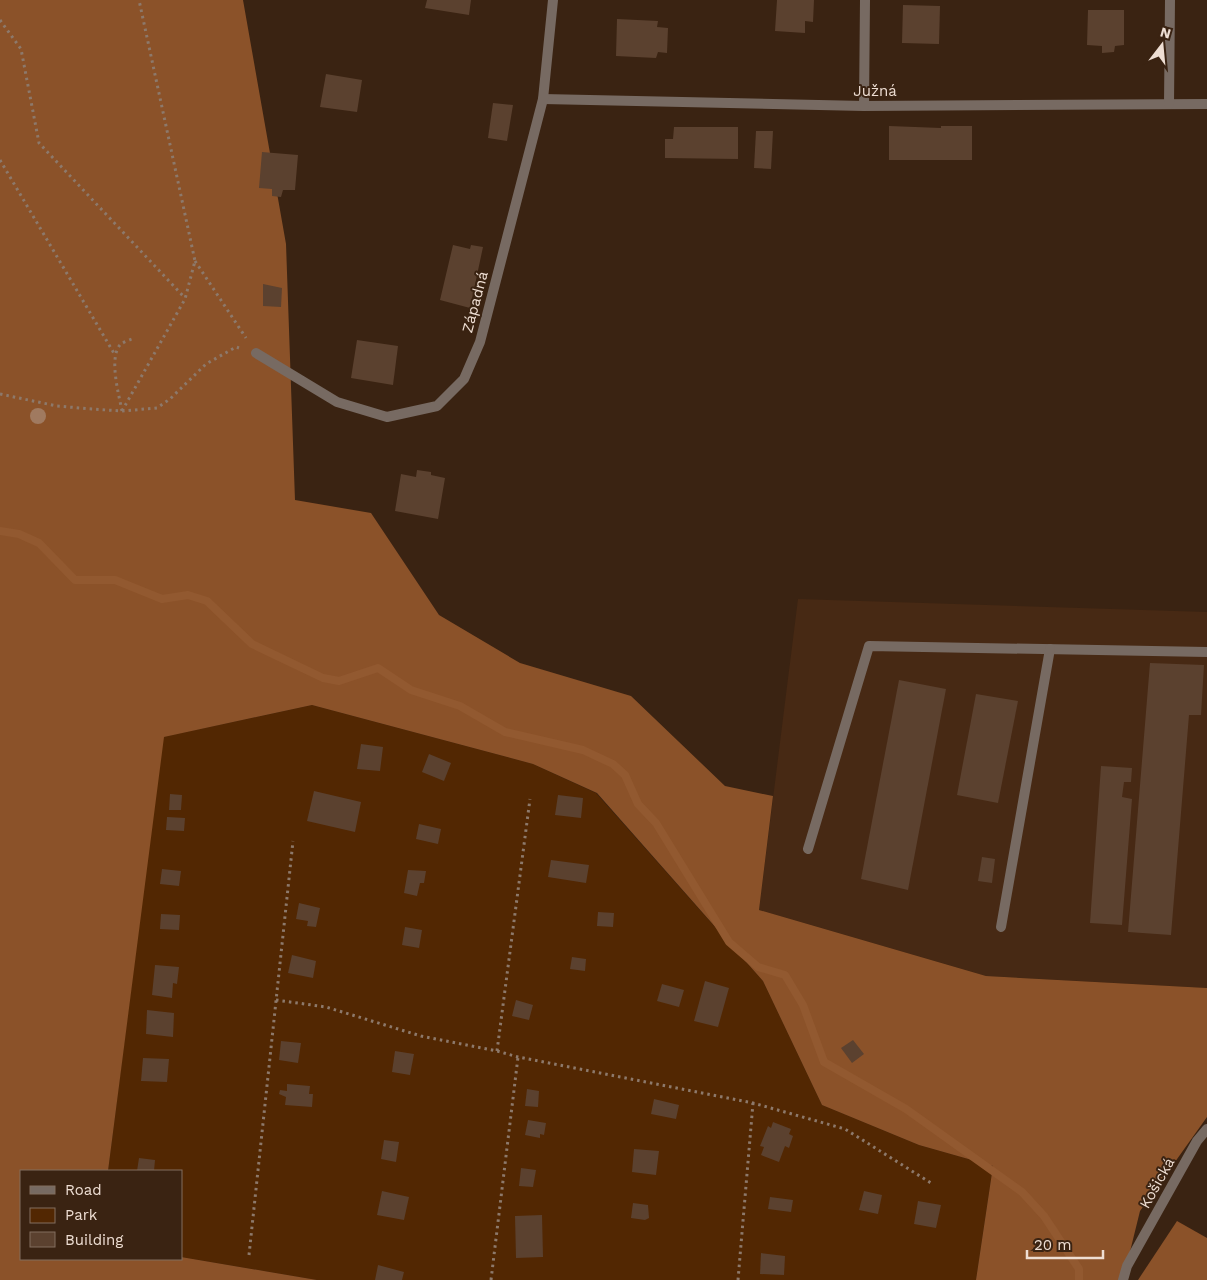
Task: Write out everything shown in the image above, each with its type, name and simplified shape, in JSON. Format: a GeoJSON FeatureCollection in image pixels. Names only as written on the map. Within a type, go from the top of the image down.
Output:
{"type":"FeatureCollection","features":[{"type":"Feature","properties":{"kind":"street","name":"Západná"},"geometry":{"type":"LineString","coordinates":[[256,353],[337,402],[388,417],[437,406],[464,379],[480,342],[542,99],[554,0]]}},
{"type":"Feature","properties":{"kind":"street"},"geometry":{"type":"LineString","coordinates":[[864,106],[865,0]]}},
{"type":"Feature","properties":{"kind":"street"},"geometry":{"type":"LineString","coordinates":[[1169,104],[1170,0]]}},
{"type":"Feature","properties":{"kind":"street","name":"Južná"},"geometry":{"type":"LineString","coordinates":[[542,99],[864,106],[1207,104]]}},
{"type":"Feature","properties":{"kind":"street"},"geometry":{"type":"LineString","coordinates":[[808,848],[870,646],[1207,652]]}},
{"type":"Feature","properties":{"kind":"street"},"geometry":{"type":"LineString","coordinates":[[1001,927],[1050,650]]}},
{"type":"Feature","properties":{"kind":"street","name":"Košická"},"geometry":{"type":"LineString","coordinates":[[1124,1280],[1127,1266],[1197,1141],[1207,1129]]}},
{"type":"Feature","properties":{"kind":"path"},"geometry":{"type":"LineString","coordinates":[[139,0],[195,261],[256,353]]}},
{"type":"Feature","properties":{"kind":"path"},"geometry":{"type":"LineString","coordinates":[[0,20],[21,49],[39,143],[185,299]]}},
{"type":"Feature","properties":{"kind":"path"},"geometry":{"type":"LineString","coordinates":[[0,160],[115,355],[116,378],[122,411]]}},
{"type":"Feature","properties":{"kind":"path"},"geometry":{"type":"LineString","coordinates":[[122,411],[185,299],[195,261]]}},
{"type":"Feature","properties":{"kind":"path"},"geometry":{"type":"LineString","coordinates":[[115,355],[121,344],[132,339]]}},
{"type":"Feature","properties":{"kind":"path"},"geometry":{"type":"LineString","coordinates":[[0,394],[57,406],[122,411],[157,408],[170,399],[206,364],[236,347],[256,353]]}},
{"type":"Feature","properties":{"kind":"path"},"geometry":{"type":"LineString","coordinates":[[497,1051],[530,799]]}},
{"type":"Feature","properties":{"kind":"path"},"geometry":{"type":"LineString","coordinates":[[249,1255],[293,841]]}},
{"type":"Feature","properties":{"kind":"path"},"geometry":{"type":"LineString","coordinates":[[276,1000],[326,1007],[420,1036],[753,1103],[845,1129],[931,1183]]}},
{"type":"Feature","properties":{"kind":"path"},"geometry":{"type":"LineString","coordinates":[[491,1280],[518,1057]]}},
{"type":"Feature","properties":{"kind":"path"},"geometry":{"type":"LineString","coordinates":[[738,1280],[753,1103]]}},
{"type":"Feature","properties":{"kind":"shaded area"},"geometry":{"type":"Polygon","coordinates":[[[0,0],[243,0],[286,244],[295,500],[371,513],[439,615],[520,663],[631,696],[725,786],[773,796],[759,910],[986,976],[1207,988],[1207,1117],[1140,1211],[1123,1280],[976,1280],[993,1166],[919,1145],[822,1105],[763,981],[597,793],[533,764],[312,705],[164,737],[108,1170],[20,1170],[20,1260],[182,1260],[182,1257],[317,1280],[0,1280],[0,0]]]}},
{"type":"Feature","properties":{"kind":"shaded area"},"geometry":{"type":"Polygon","coordinates":[[[798,599],[1207,612],[1207,988],[986,976],[759,910],[798,599]]]}},
{"type":"Feature","properties":{"kind":"shaded area"},"geometry":{"type":"Polygon","coordinates":[[[1177,1221],[1207,1238],[1207,1280],[1138,1280],[1177,1221]]]}},
{"type":"Feature","properties":{"kind":"green space"},"geometry":{"type":"Polygon","coordinates":[[[312,705],[533,764],[596,793],[763,981],[822,1105],[919,1145],[993,1166],[976,1280],[317,1280],[182,1257],[182,1170],[108,1170],[163,737],[312,705]]]}},
{"type":"Feature","properties":{"kind":"building"},"geometry":{"type":"Polygon","coordinates":[[[427,0],[471,0],[469,15],[425,8],[427,0]]]}},
{"type":"Feature","properties":{"kind":"building"},"geometry":{"type":"Polygon","coordinates":[[[777,0],[814,0],[813,22],[805,21],[805,33],[775,31],[777,0]]]}},
{"type":"Feature","properties":{"kind":"building"},"geometry":{"type":"Polygon","coordinates":[[[903,5],[940,6],[939,44],[902,43],[903,5]]]}},
{"type":"Feature","properties":{"kind":"building"},"geometry":{"type":"Polygon","coordinates":[[[1088,10],[1124,10],[1124,45],[1115,46],[1114,52],[1102,53],[1102,46],[1087,45],[1088,10]]]}},
{"type":"Feature","properties":{"kind":"building"},"geometry":{"type":"Polygon","coordinates":[[[617,19],[658,21],[657,27],[668,28],[667,53],[658,52],[656,58],[616,56],[617,19]]]}},
{"type":"Feature","properties":{"kind":"building"},"geometry":{"type":"Polygon","coordinates":[[[326,74],[362,80],[357,112],[320,107],[326,74]]]}},
{"type":"Feature","properties":{"kind":"building"},"geometry":{"type":"Polygon","coordinates":[[[493,103],[513,105],[507,141],[488,138],[493,103]]]}},
{"type":"Feature","properties":{"kind":"building"},"geometry":{"type":"Polygon","coordinates":[[[889,126],[941,128],[941,126],[972,126],[972,160],[889,160],[889,126]]]}},
{"type":"Feature","properties":{"kind":"building"},"geometry":{"type":"Polygon","coordinates":[[[674,127],[738,127],[738,159],[665,158],[665,139],[673,139],[674,127]]]}},
{"type":"Feature","properties":{"kind":"building"},"geometry":{"type":"Polygon","coordinates":[[[756,131],[773,131],[771,169],[754,168],[756,131]]]}},
{"type":"Feature","properties":{"kind":"building"},"geometry":{"type":"Polygon","coordinates":[[[262,152],[298,155],[295,190],[283,190],[281,197],[272,196],[272,189],[259,188],[262,152]]]}},
{"type":"Feature","properties":{"kind":"building"},"geometry":{"type":"Polygon","coordinates":[[[453,245],[470,249],[471,245],[483,247],[470,308],[440,300],[453,245]]]}},
{"type":"Feature","properties":{"kind":"building"},"geometry":{"type":"Polygon","coordinates":[[[263,284],[282,288],[281,307],[263,306],[263,284]]]}},
{"type":"Feature","properties":{"kind":"building"},"geometry":{"type":"Polygon","coordinates":[[[357,340],[398,346],[393,385],[351,378],[357,340]]]}},
{"type":"Feature","properties":{"kind":"building"},"geometry":{"type":"Polygon","coordinates":[[[417,470],[431,472],[431,475],[445,478],[438,519],[395,511],[401,474],[416,477],[417,470]]]}},
{"type":"Feature","properties":{"kind":"building"},"geometry":{"type":"Polygon","coordinates":[[[1150,663],[1204,665],[1201,715],[1189,715],[1171,935],[1128,932],[1150,663]]]}},
{"type":"Feature","properties":{"kind":"building"},"geometry":{"type":"Polygon","coordinates":[[[899,680],[946,689],[908,890],[861,879],[899,680]]]}},
{"type":"Feature","properties":{"kind":"building"},"geometry":{"type":"Polygon","coordinates":[[[976,694],[1018,701],[998,803],[957,795],[976,694]]]}},
{"type":"Feature","properties":{"kind":"building"},"geometry":{"type":"Polygon","coordinates":[[[361,744],[383,747],[380,771],[357,769],[361,744]]]}},
{"type":"Feature","properties":{"kind":"building"},"geometry":{"type":"Polygon","coordinates":[[[429,754],[451,763],[444,781],[422,772],[429,754]]]}},
{"type":"Feature","properties":{"kind":"building"},"geometry":{"type":"Polygon","coordinates":[[[1101,766],[1132,768],[1131,782],[1124,782],[1122,797],[1132,799],[1122,925],[1090,923],[1101,766]]]}},
{"type":"Feature","properties":{"kind":"building"},"geometry":{"type":"Polygon","coordinates":[[[314,791],[361,802],[355,832],[307,821],[314,791]]]}},
{"type":"Feature","properties":{"kind":"building"},"geometry":{"type":"Polygon","coordinates":[[[170,794],[182,795],[181,810],[169,810],[170,794]]]}},
{"type":"Feature","properties":{"kind":"building"},"geometry":{"type":"Polygon","coordinates":[[[558,795],[583,798],[581,818],[555,815],[558,795]]]}},
{"type":"Feature","properties":{"kind":"building"},"geometry":{"type":"Polygon","coordinates":[[[167,817],[185,818],[184,831],[166,830],[167,817]]]}},
{"type":"Feature","properties":{"kind":"building"},"geometry":{"type":"Polygon","coordinates":[[[419,824],[441,829],[438,844],[416,839],[419,824]]]}},
{"type":"Feature","properties":{"kind":"building"},"geometry":{"type":"Polygon","coordinates":[[[982,857],[995,859],[992,883],[978,881],[982,857]]]}},
{"type":"Feature","properties":{"kind":"building"},"geometry":{"type":"Polygon","coordinates":[[[551,860],[589,865],[586,883],[548,877],[551,860]]]}},
{"type":"Feature","properties":{"kind":"building"},"geometry":{"type":"Polygon","coordinates":[[[162,869],[181,871],[179,886],[160,884],[162,869]]]}},
{"type":"Feature","properties":{"kind":"building"},"geometry":{"type":"Polygon","coordinates":[[[408,870],[426,871],[424,883],[420,883],[417,896],[404,893],[408,870]]]}},
{"type":"Feature","properties":{"kind":"building"},"geometry":{"type":"Polygon","coordinates":[[[299,903],[320,908],[316,927],[307,926],[308,921],[296,919],[299,903]]]}},
{"type":"Feature","properties":{"kind":"building"},"geometry":{"type":"Polygon","coordinates":[[[598,912],[614,913],[613,927],[597,926],[598,912]]]}},
{"type":"Feature","properties":{"kind":"building"},"geometry":{"type":"Polygon","coordinates":[[[161,914],[180,915],[179,930],[160,929],[161,914]]]}},
{"type":"Feature","properties":{"kind":"building"},"geometry":{"type":"Polygon","coordinates":[[[405,927],[422,930],[419,948],[402,945],[405,927]]]}},
{"type":"Feature","properties":{"kind":"building"},"geometry":{"type":"Polygon","coordinates":[[[292,955],[316,961],[313,978],[288,973],[292,955]]]}},
{"type":"Feature","properties":{"kind":"building"},"geometry":{"type":"Polygon","coordinates":[[[572,957],[586,959],[585,971],[570,969],[572,957]]]}},
{"type":"Feature","properties":{"kind":"building"},"geometry":{"type":"Polygon","coordinates":[[[155,965],[179,967],[177,984],[173,983],[172,998],[152,995],[155,965]]]}},
{"type":"Feature","properties":{"kind":"building"},"geometry":{"type":"Polygon","coordinates":[[[705,981],[729,988],[718,1027],[694,1021],[705,981]]]}},
{"type":"Feature","properties":{"kind":"building"},"geometry":{"type":"Polygon","coordinates":[[[662,984],[684,990],[679,1007],[657,1001],[662,984]]]}},
{"type":"Feature","properties":{"kind":"building"},"geometry":{"type":"Polygon","coordinates":[[[516,1000],[533,1005],[529,1020],[512,1016],[516,1000]]]}},
{"type":"Feature","properties":{"kind":"building"},"geometry":{"type":"Polygon","coordinates":[[[147,1010],[174,1013],[173,1037],[146,1034],[147,1010]]]}},
{"type":"Feature","properties":{"kind":"building"},"geometry":{"type":"Polygon","coordinates":[[[853,1040],[864,1054],[852,1063],[841,1048],[853,1040]]]}},
{"type":"Feature","properties":{"kind":"building"},"geometry":{"type":"Polygon","coordinates":[[[281,1041],[301,1043],[298,1063],[279,1060],[281,1041]]]}},
{"type":"Feature","properties":{"kind":"building"},"geometry":{"type":"Polygon","coordinates":[[[395,1051],[414,1054],[410,1075],[392,1072],[395,1051]]]}},
{"type":"Feature","properties":{"kind":"building"},"geometry":{"type":"Polygon","coordinates":[[[143,1058],[169,1059],[167,1082],[141,1081],[143,1058]]]}},
{"type":"Feature","properties":{"kind":"building"},"geometry":{"type":"Polygon","coordinates":[[[287,1084],[310,1086],[309,1094],[313,1094],[312,1107],[285,1105],[286,1097],[279,1094],[280,1090],[287,1091],[287,1084]]]}},
{"type":"Feature","properties":{"kind":"building"},"geometry":{"type":"Polygon","coordinates":[[[527,1089],[539,1091],[538,1107],[525,1106],[527,1089]]]}},
{"type":"Feature","properties":{"kind":"building"},"geometry":{"type":"Polygon","coordinates":[[[654,1099],[679,1105],[676,1119],[651,1114],[654,1099]]]}},
{"type":"Feature","properties":{"kind":"building"},"geometry":{"type":"Polygon","coordinates":[[[528,1120],[546,1123],[544,1135],[540,1134],[540,1138],[525,1135],[528,1120]]]}},
{"type":"Feature","properties":{"kind":"building"},"geometry":{"type":"Polygon","coordinates":[[[773,1122],[791,1129],[789,1134],[793,1136],[789,1148],[785,1146],[779,1162],[761,1155],[764,1147],[760,1146],[768,1126],[771,1128],[773,1122]]]}},
{"type":"Feature","properties":{"kind":"building"},"geometry":{"type":"Polygon","coordinates":[[[384,1140],[399,1142],[396,1162],[381,1159],[384,1140]]]}},
{"type":"Feature","properties":{"kind":"building"},"geometry":{"type":"Polygon","coordinates":[[[634,1149],[659,1151],[656,1175],[632,1172],[634,1149]]]}},
{"type":"Feature","properties":{"kind":"building"},"geometry":{"type":"Polygon","coordinates":[[[139,1158],[155,1160],[154,1170],[137,1170],[139,1158]]]}},
{"type":"Feature","properties":{"kind":"building"},"geometry":{"type":"Polygon","coordinates":[[[521,1168],[536,1170],[533,1187],[519,1186],[521,1168]]]}},
{"type":"Feature","properties":{"kind":"building"},"geometry":{"type":"Polygon","coordinates":[[[382,1191],[409,1197],[404,1220],[377,1215],[382,1191]]]}},
{"type":"Feature","properties":{"kind":"building"},"geometry":{"type":"Polygon","coordinates":[[[864,1191],[882,1195],[878,1214],[859,1210],[864,1191]]]}},
{"type":"Feature","properties":{"kind":"building"},"geometry":{"type":"Polygon","coordinates":[[[770,1197],[793,1200],[791,1212],[768,1209],[770,1197]]]}},
{"type":"Feature","properties":{"kind":"building"},"geometry":{"type":"Polygon","coordinates":[[[918,1201],[941,1205],[936,1228],[914,1224],[918,1201]]]}},
{"type":"Feature","properties":{"kind":"building"},"geometry":{"type":"Polygon","coordinates":[[[633,1203],[648,1205],[649,1218],[645,1220],[631,1218],[633,1203]]]}},
{"type":"Feature","properties":{"kind":"building"},"geometry":{"type":"Polygon","coordinates":[[[542,1215],[543,1257],[516,1258],[515,1216],[542,1215]]]}},
{"type":"Feature","properties":{"kind":"building"},"geometry":{"type":"Polygon","coordinates":[[[761,1253],[785,1256],[784,1275],[760,1274],[761,1253]]]}},
{"type":"Feature","properties":{"kind":"building"},"geometry":{"type":"Polygon","coordinates":[[[378,1265],[404,1272],[402,1280],[375,1280],[378,1265]]]}},
{"type":"Feature","properties":{"kind":"waterway"},"geometry":{"type":"LineString","coordinates":[[0,531],[19,534],[39,543],[75,580],[115,580],[162,599],[188,595],[207,601],[252,644],[323,678],[339,681],[378,668],[411,690],[460,706],[505,732],[583,750],[613,764],[625,775],[638,804],[656,823],[729,942],[758,967],[785,975],[803,1005],[824,1062],[906,1109],[1022,1192],[1044,1216],[1079,1269],[1079,1280]]}}]}
